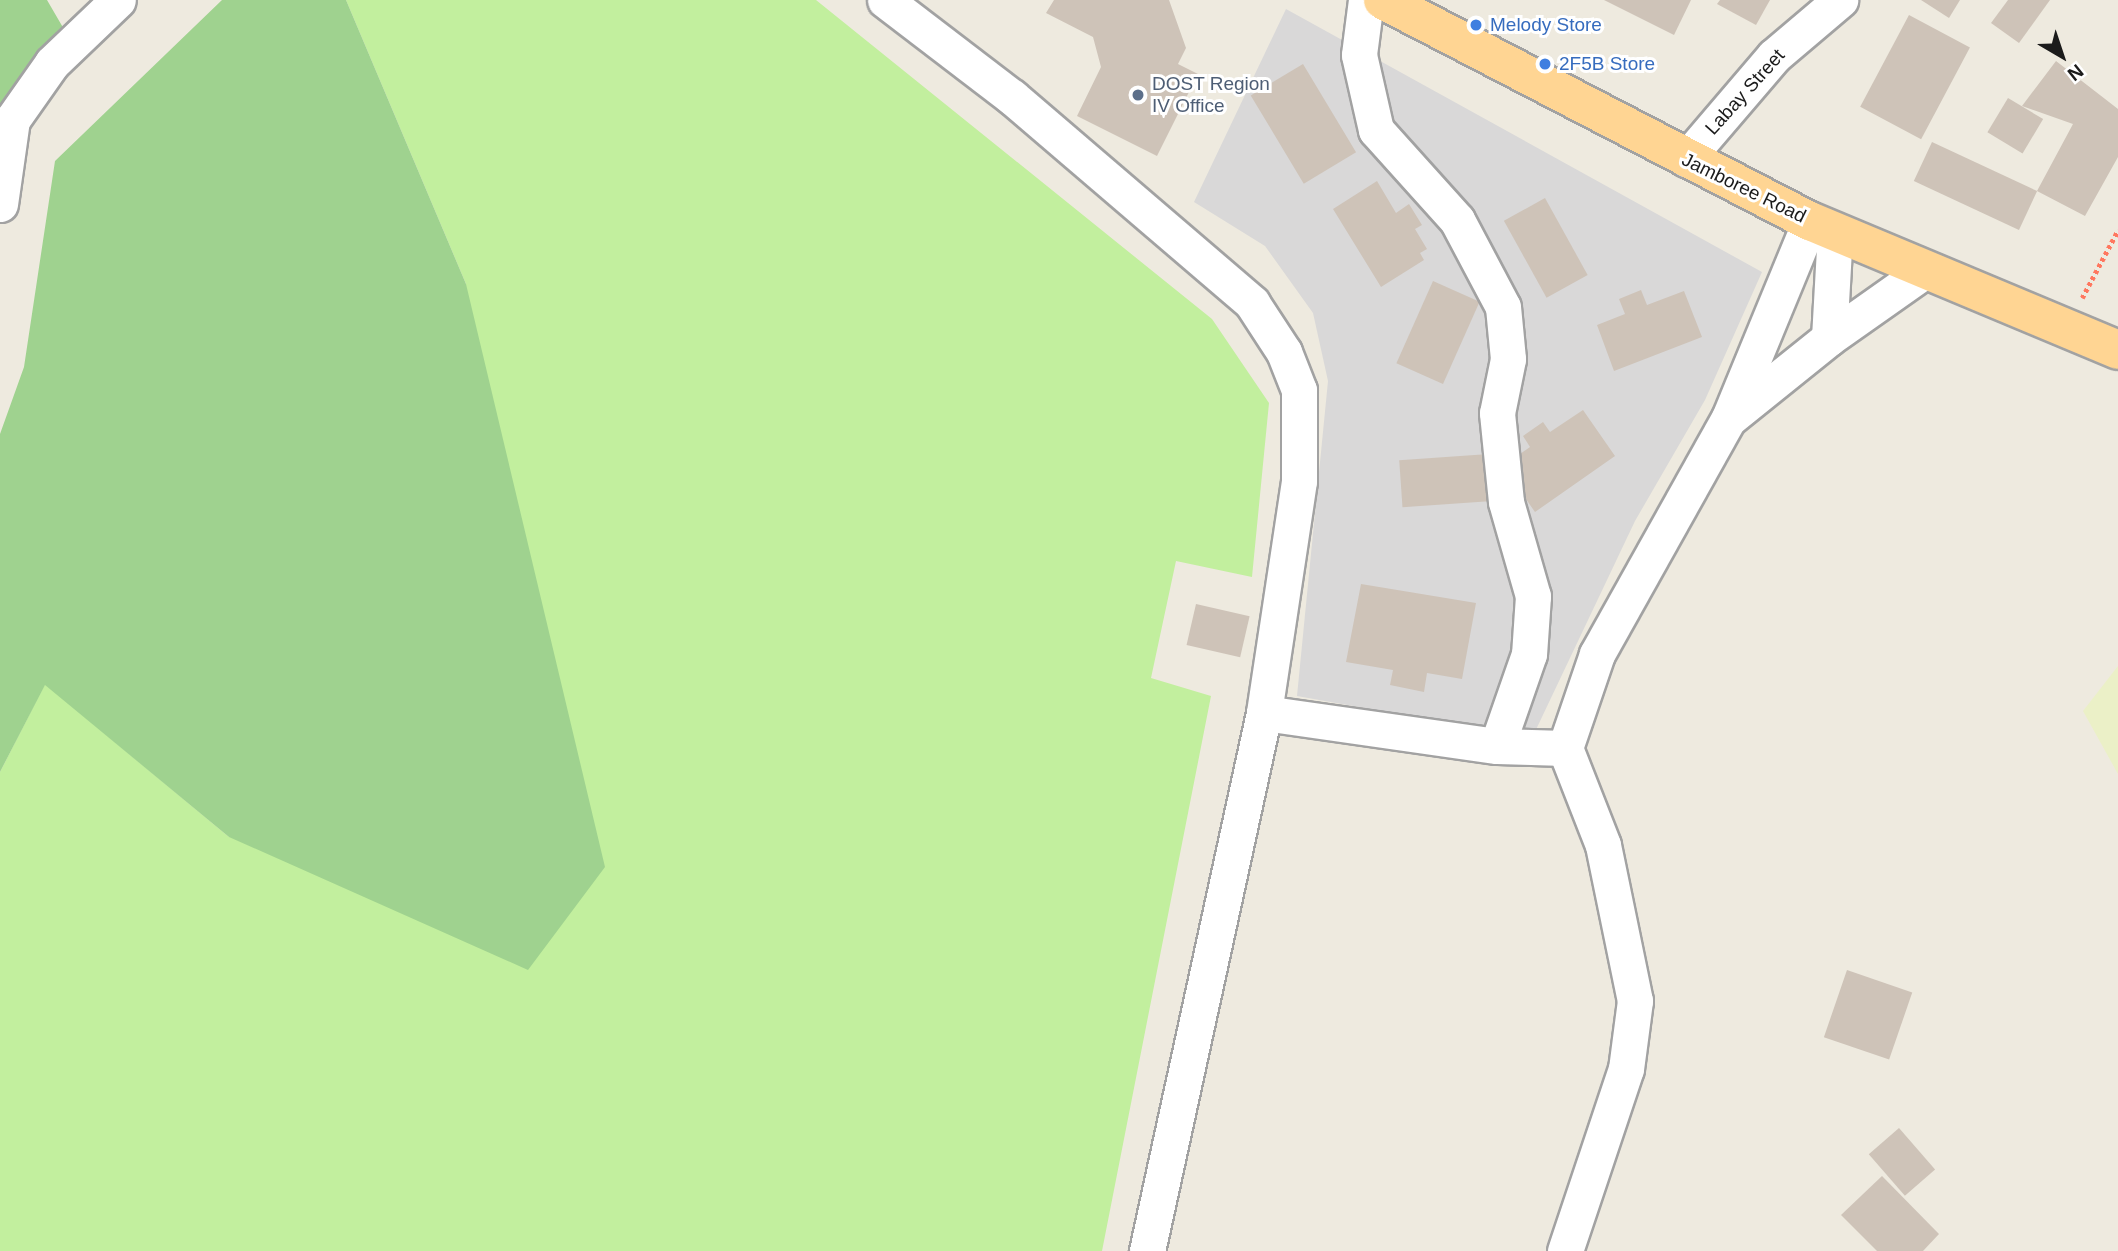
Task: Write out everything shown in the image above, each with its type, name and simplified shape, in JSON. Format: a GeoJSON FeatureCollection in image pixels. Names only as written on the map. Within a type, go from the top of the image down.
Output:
{"type":"FeatureCollection","features":[{"type":"Feature","properties":{"kind":"main road","name":"Jamboree Road"},"geometry":{"type":"LineString","coordinates":[[1383,0],[1686,159],[1823,226],[1924,271],[2118,350]]}},
{"type":"Feature","properties":{"kind":"street"},"geometry":{"type":"LineString","coordinates":[[0,204],[12,120],[51,63],[118,0]]}},
{"type":"Feature","properties":{"kind":"street"},"geometry":{"type":"LineString","coordinates":[[885,0],[1012,97],[1252,303],[1284,352],[1298,390],[1299,481],[1264,713],[1147,1251]]}},
{"type":"Feature","properties":{"kind":"street"},"geometry":{"type":"LineString","coordinates":[[1366,0],[1359,55],[1376,130],[1457,220],[1503,307],[1508,359],[1497,413],[1506,502],[1533,596],[1529,654],[1497,746]]}},
{"type":"Feature","properties":{"kind":"street","name":"Labay Street"},"geometry":{"type":"LineString","coordinates":[[1686,159],[1774,57],[1840,0]]}},
{"type":"Feature","properties":{"kind":"street"},"geometry":{"type":"LineString","coordinates":[[1823,226],[1829,338]]}},
{"type":"Feature","properties":{"kind":"street"},"geometry":{"type":"LineString","coordinates":[[1565,1251],[1626,1069],[1635,1001],[1603,845],[1564,748],[1597,654],[1729,418],[1823,226]]}},
{"type":"Feature","properties":{"kind":"street"},"geometry":{"type":"LineString","coordinates":[[1729,418],[1829,338],[1924,271]]}},
{"type":"Feature","properties":{"kind":"street"},"geometry":{"type":"LineString","coordinates":[[1264,713],[1497,746],[1564,748]]}},
{"type":"Feature","properties":{"kind":"path"},"geometry":{"type":"LineString","coordinates":[[2066,327],[2118,230]]}},
{"type":"Feature","properties":{"kind":"shaded area"},"geometry":{"type":"Polygon","coordinates":[[[1286,9],[1762,272],[1705,400],[1635,521],[1532,738],[1297,696],[1328,381],[1313,313],[1265,246],[1194,202],[1286,9]]]}},
{"type":"Feature","properties":{"kind":"green space"},"geometry":{"type":"Polygon","coordinates":[[[0,0],[47,0],[72,43],[52,63],[0,204],[0,0]]]}},
{"type":"Feature","properties":{"kind":"green space"},"geometry":{"type":"Polygon","coordinates":[[[222,0],[346,0],[466,284],[605,867],[528,970],[229,837],[45,685],[0,772],[0,434],[24,367],[55,161],[222,0]]]}},
{"type":"Feature","properties":{"kind":"green space"},"geometry":{"type":"Polygon","coordinates":[[[346,0],[816,0],[1212,319],[1269,403],[1252,577],[1176,561],[1151,678],[1211,696],[1102,1251],[0,1251],[0,772],[45,684],[229,837],[466,284],[346,0]]]}},
{"type":"Feature","properties":{"kind":"green space"},"geometry":{"type":"Polygon","coordinates":[[[2118,666],[2118,774],[2083,711],[2118,666]]]}},
{"type":"Feature","properties":{"kind":"building","name":"DOST Region IV Office"},"geometry":{"type":"Polygon","coordinates":[[[1054,0],[1169,0],[1186,48],[1178,64],[1198,74],[1157,156],[1077,116],[1101,67],[1093,37],[1046,13],[1054,0]]]}},
{"type":"Feature","properties":{"kind":"building"},"geometry":{"type":"Polygon","coordinates":[[[1604,0],[1691,0],[1674,35],[1604,0]]]}},
{"type":"Feature","properties":{"kind":"building"},"geometry":{"type":"Polygon","coordinates":[[[1720,0],[1770,0],[1756,25],[1717,4],[1720,0]]]}},
{"type":"Feature","properties":{"kind":"building"},"geometry":{"type":"Polygon","coordinates":[[[1921,0],[1960,0],[1949,18],[1921,0]]]}},
{"type":"Feature","properties":{"kind":"building"},"geometry":{"type":"Polygon","coordinates":[[[2008,0],[2050,0],[2019,43],[1991,23],[2008,0]]]}},
{"type":"Feature","properties":{"kind":"building"},"geometry":{"type":"Polygon","coordinates":[[[1909,15],[1970,47],[1921,139],[1860,107],[1909,15]]]}},
{"type":"Feature","properties":{"kind":"building"},"geometry":{"type":"Polygon","coordinates":[[[2056,61],[2118,109],[2118,157],[2085,216],[2037,191],[2073,124],[2022,106],[2056,61]]]}},
{"type":"Feature","properties":{"kind":"building"},"geometry":{"type":"Polygon","coordinates":[[[1303,64],[1356,152],[1304,184],[1251,95],[1303,64]]]}},
{"type":"Feature","properties":{"kind":"building"},"geometry":{"type":"Polygon","coordinates":[[[2008,98],[2043,119],[2023,153],[1987,132],[2008,98]]]}},
{"type":"Feature","properties":{"kind":"building"},"geometry":{"type":"Polygon","coordinates":[[[1932,142],[2037,191],[2019,230],[1914,181],[1932,142]]]}},
{"type":"Feature","properties":{"kind":"building"},"geometry":{"type":"Polygon","coordinates":[[[1377,181],[1396,213],[1409,204],[1422,225],[1415,229],[1427,249],[1420,253],[1424,260],[1381,287],[1333,209],[1377,181]]]}},
{"type":"Feature","properties":{"kind":"building"},"geometry":{"type":"Polygon","coordinates":[[[1545,198],[1588,275],[1547,298],[1504,221],[1545,198]]]}},
{"type":"Feature","properties":{"kind":"building"},"geometry":{"type":"Polygon","coordinates":[[[1433,281],[1480,302],[1443,384],[1396,363],[1433,281]]]}},
{"type":"Feature","properties":{"kind":"building"},"geometry":{"type":"Polygon","coordinates":[[[1641,290],[1647,305],[1684,291],[1702,337],[1614,371],[1597,325],[1625,314],[1619,299],[1641,290]]]}},
{"type":"Feature","properties":{"kind":"building"},"geometry":{"type":"Polygon","coordinates":[[[1583,410],[1615,456],[1535,512],[1503,466],[1530,447],[1523,436],[1543,422],[1550,432],[1583,410]]]}},
{"type":"Feature","properties":{"kind":"building"},"geometry":{"type":"Polygon","coordinates":[[[1489,454],[1492,501],[1402,507],[1399,460],[1489,454]]]}},
{"type":"Feature","properties":{"kind":"building"},"geometry":{"type":"Polygon","coordinates":[[[1361,584],[1476,603],[1462,679],[1427,673],[1424,692],[1390,685],[1393,670],[1346,662],[1361,584]]]}},
{"type":"Feature","properties":{"kind":"building"},"geometry":{"type":"Polygon","coordinates":[[[1196,604],[1250,616],[1240,657],[1187,645],[1196,604]]]}},
{"type":"Feature","properties":{"kind":"building"},"geometry":{"type":"Polygon","coordinates":[[[1847,970],[1912,992],[1889,1060],[1824,1037],[1847,970]]]}},
{"type":"Feature","properties":{"kind":"building"},"geometry":{"type":"Polygon","coordinates":[[[1899,1128],[1935,1170],[1905,1196],[1869,1154],[1899,1128]]]}},
{"type":"Feature","properties":{"kind":"building"},"geometry":{"type":"Polygon","coordinates":[[[1882,1176],[1939,1234],[1923,1251],[1877,1251],[1841,1215],[1882,1176]]]}},
{"type":"Feature","properties":{"kind":"place","name":"Melody Store"},"geometry":{"type":"Point","coordinates":[1476,25]}},
{"type":"Feature","properties":{"kind":"place","name":"2F5B Store"},"geometry":{"type":"Point","coordinates":[1545,64]}},
{"type":"Feature","properties":{"kind":"place","name":"DOST Region IV Office"},"geometry":{"type":"Point","coordinates":[1138,95]}}]}
